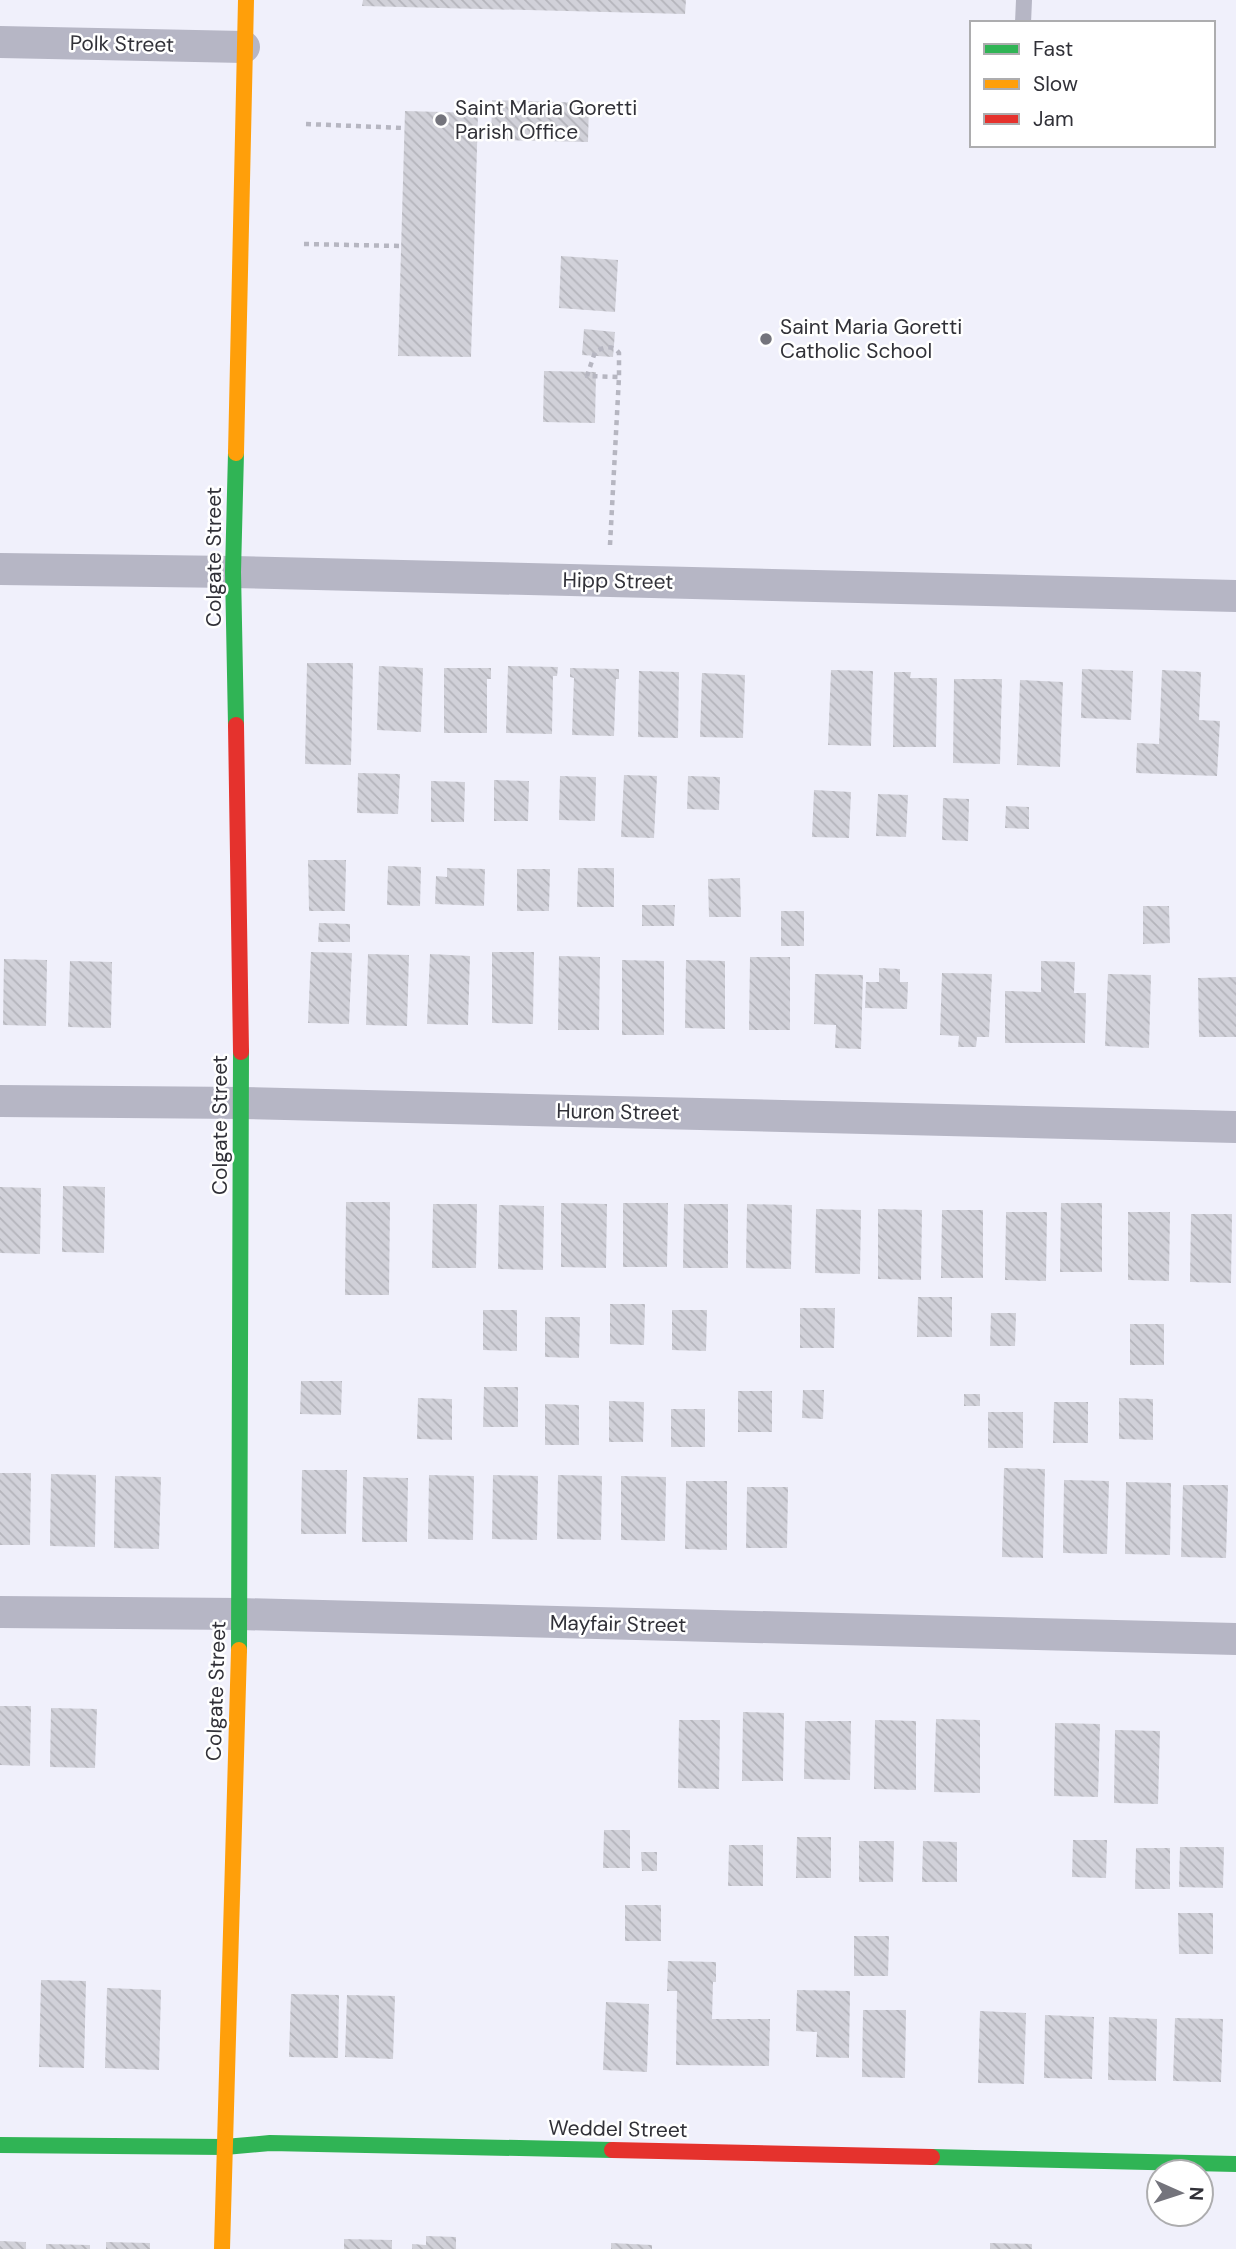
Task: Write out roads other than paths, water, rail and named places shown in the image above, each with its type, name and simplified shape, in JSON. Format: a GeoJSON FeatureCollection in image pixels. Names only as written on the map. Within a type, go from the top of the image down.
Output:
{"type":"FeatureCollection","features":[{"type":"Feature","properties":{"kind":"street","name":"Colgate Street"},"geometry":{"type":"LineString","coordinates":[[222,2249],[240,1614],[242,1103],[233,572],[246,0]]}},
{"type":"Feature","properties":{"kind":"street","name":"Polk Street"},"geometry":{"type":"LineString","coordinates":[[0,42],[244,47]]}},
{"type":"Feature","properties":{"kind":"street","name":"Hipp Street"},"geometry":{"type":"LineString","coordinates":[[0,569],[1236,596]]}},
{"type":"Feature","properties":{"kind":"street","name":"Huron Street"},"geometry":{"type":"LineString","coordinates":[[0,1101],[242,1103],[1236,1126]]}},
{"type":"Feature","properties":{"kind":"street","name":"Mayfair Street"},"geometry":{"type":"LineString","coordinates":[[0,1612],[240,1614],[1236,1639]]}},
{"type":"Feature","properties":{"kind":"street","name":"Weddel Street"},"geometry":{"type":"LineString","coordinates":[[0,2145],[225,2147],[270,2143],[1236,2164]]}},
{"type":"Feature","properties":{"kind":"lane"},"geometry":{"type":"LineString","coordinates":[[1023,21],[1024,0]]}},
{"type":"Feature","properties":{"kind":"place","name":"Saint Maria Goretti Parish Office"},"geometry":{"type":"Point","coordinates":[441,120]}},
{"type":"Feature","properties":{"kind":"place","name":"Saint Maria Goretti Catholic School"},"geometry":{"type":"Point","coordinates":[766,339]}}]}
